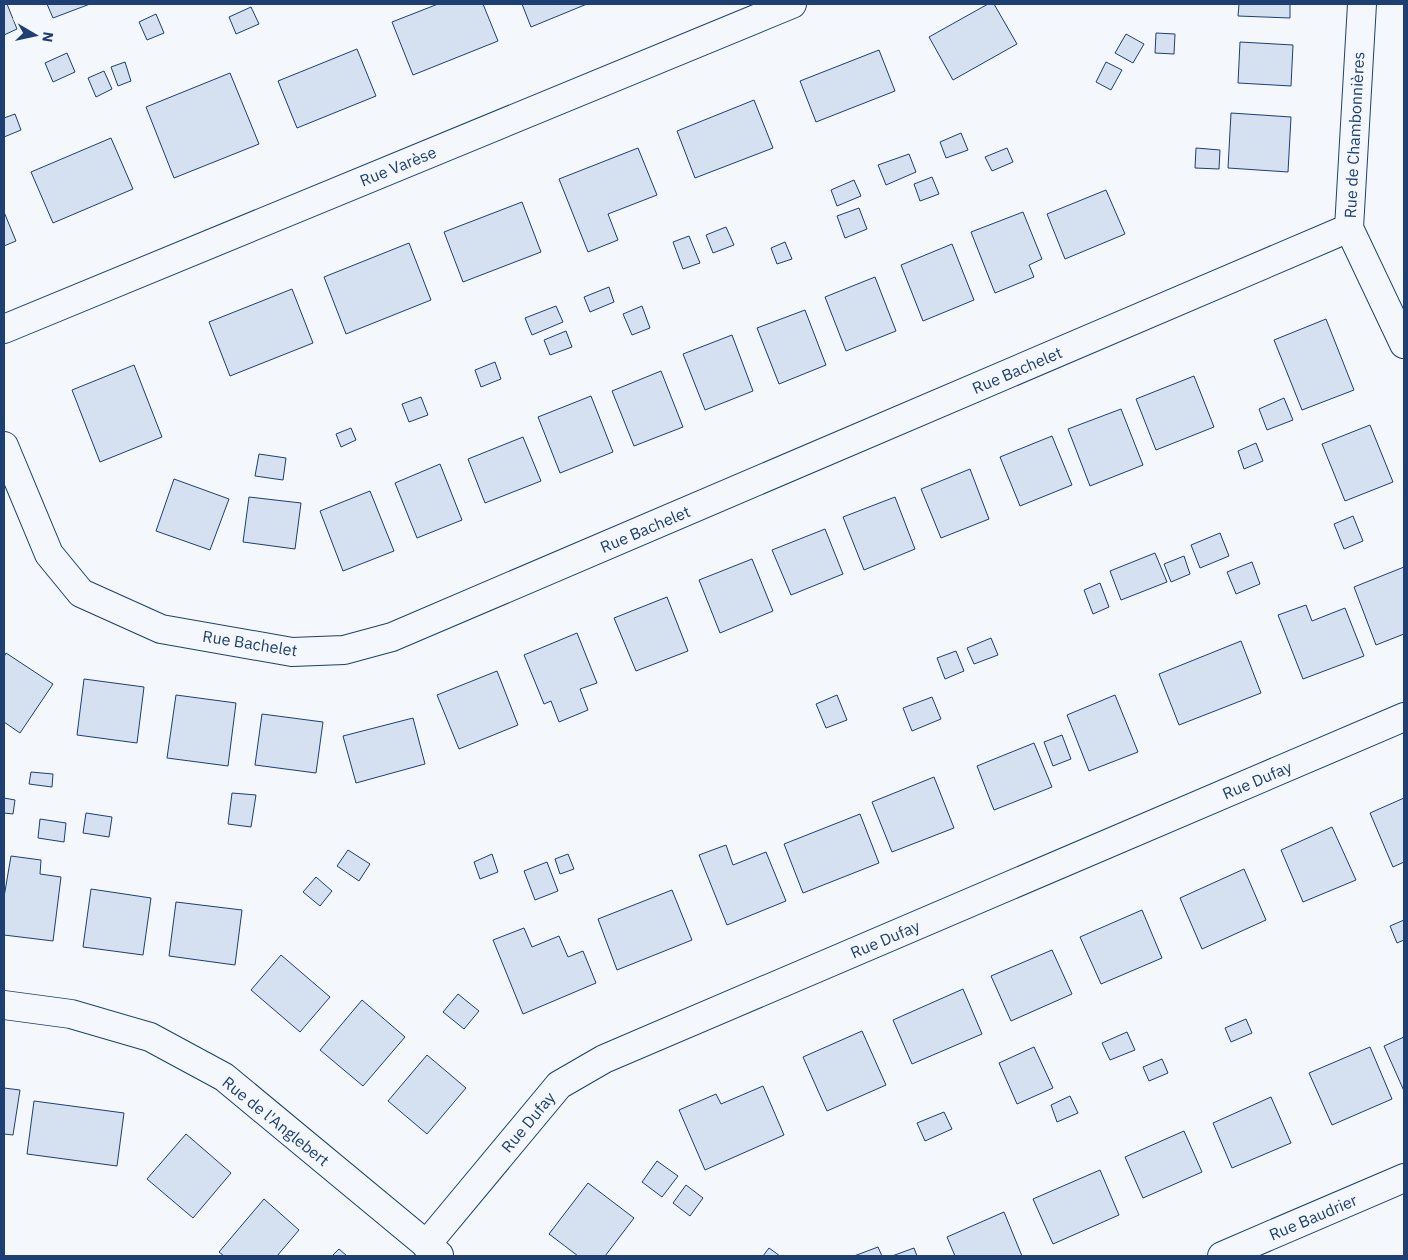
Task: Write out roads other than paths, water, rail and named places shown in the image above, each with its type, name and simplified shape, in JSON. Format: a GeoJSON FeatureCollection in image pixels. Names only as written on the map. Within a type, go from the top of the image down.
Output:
{"type":"FeatureCollection","features":[{"type":"Feature","properties":{"kind":"street","name":"Rue Varèse"},"geometry":{"type":"LineString","coordinates":[[4,329],[792,4]]}},
{"type":"Feature","properties":{"kind":"street","name":"Rue de Chambonnières"},"geometry":{"type":"LineString","coordinates":[[1362,4],[1349,228],[1404,344]]}},
{"type":"Feature","properties":{"kind":"street","name":"Rue Bachelet"},"geometry":{"type":"LineString","coordinates":[[4,446],[48,554],[81,593],[161,629],[292,652],[344,650],[392,637],[1349,228]]}},
{"type":"Feature","properties":{"kind":"street","name":"Rue Dufay"},"geometry":{"type":"LineString","coordinates":[[433,1251],[559,1085],[604,1059],[1404,717]]}},
{"type":"Feature","properties":{"kind":"street","name":"Rue de l'Anglebert"},"geometry":{"type":"LineString","coordinates":[[4,1005],[71,1014],[150,1037],[224,1077],[433,1251]]}},
{"type":"Feature","properties":{"kind":"street","name":"Rue Baudrier"},"geometry":{"type":"LineString","coordinates":[[1222,1256],[1404,1178]]}}]}
